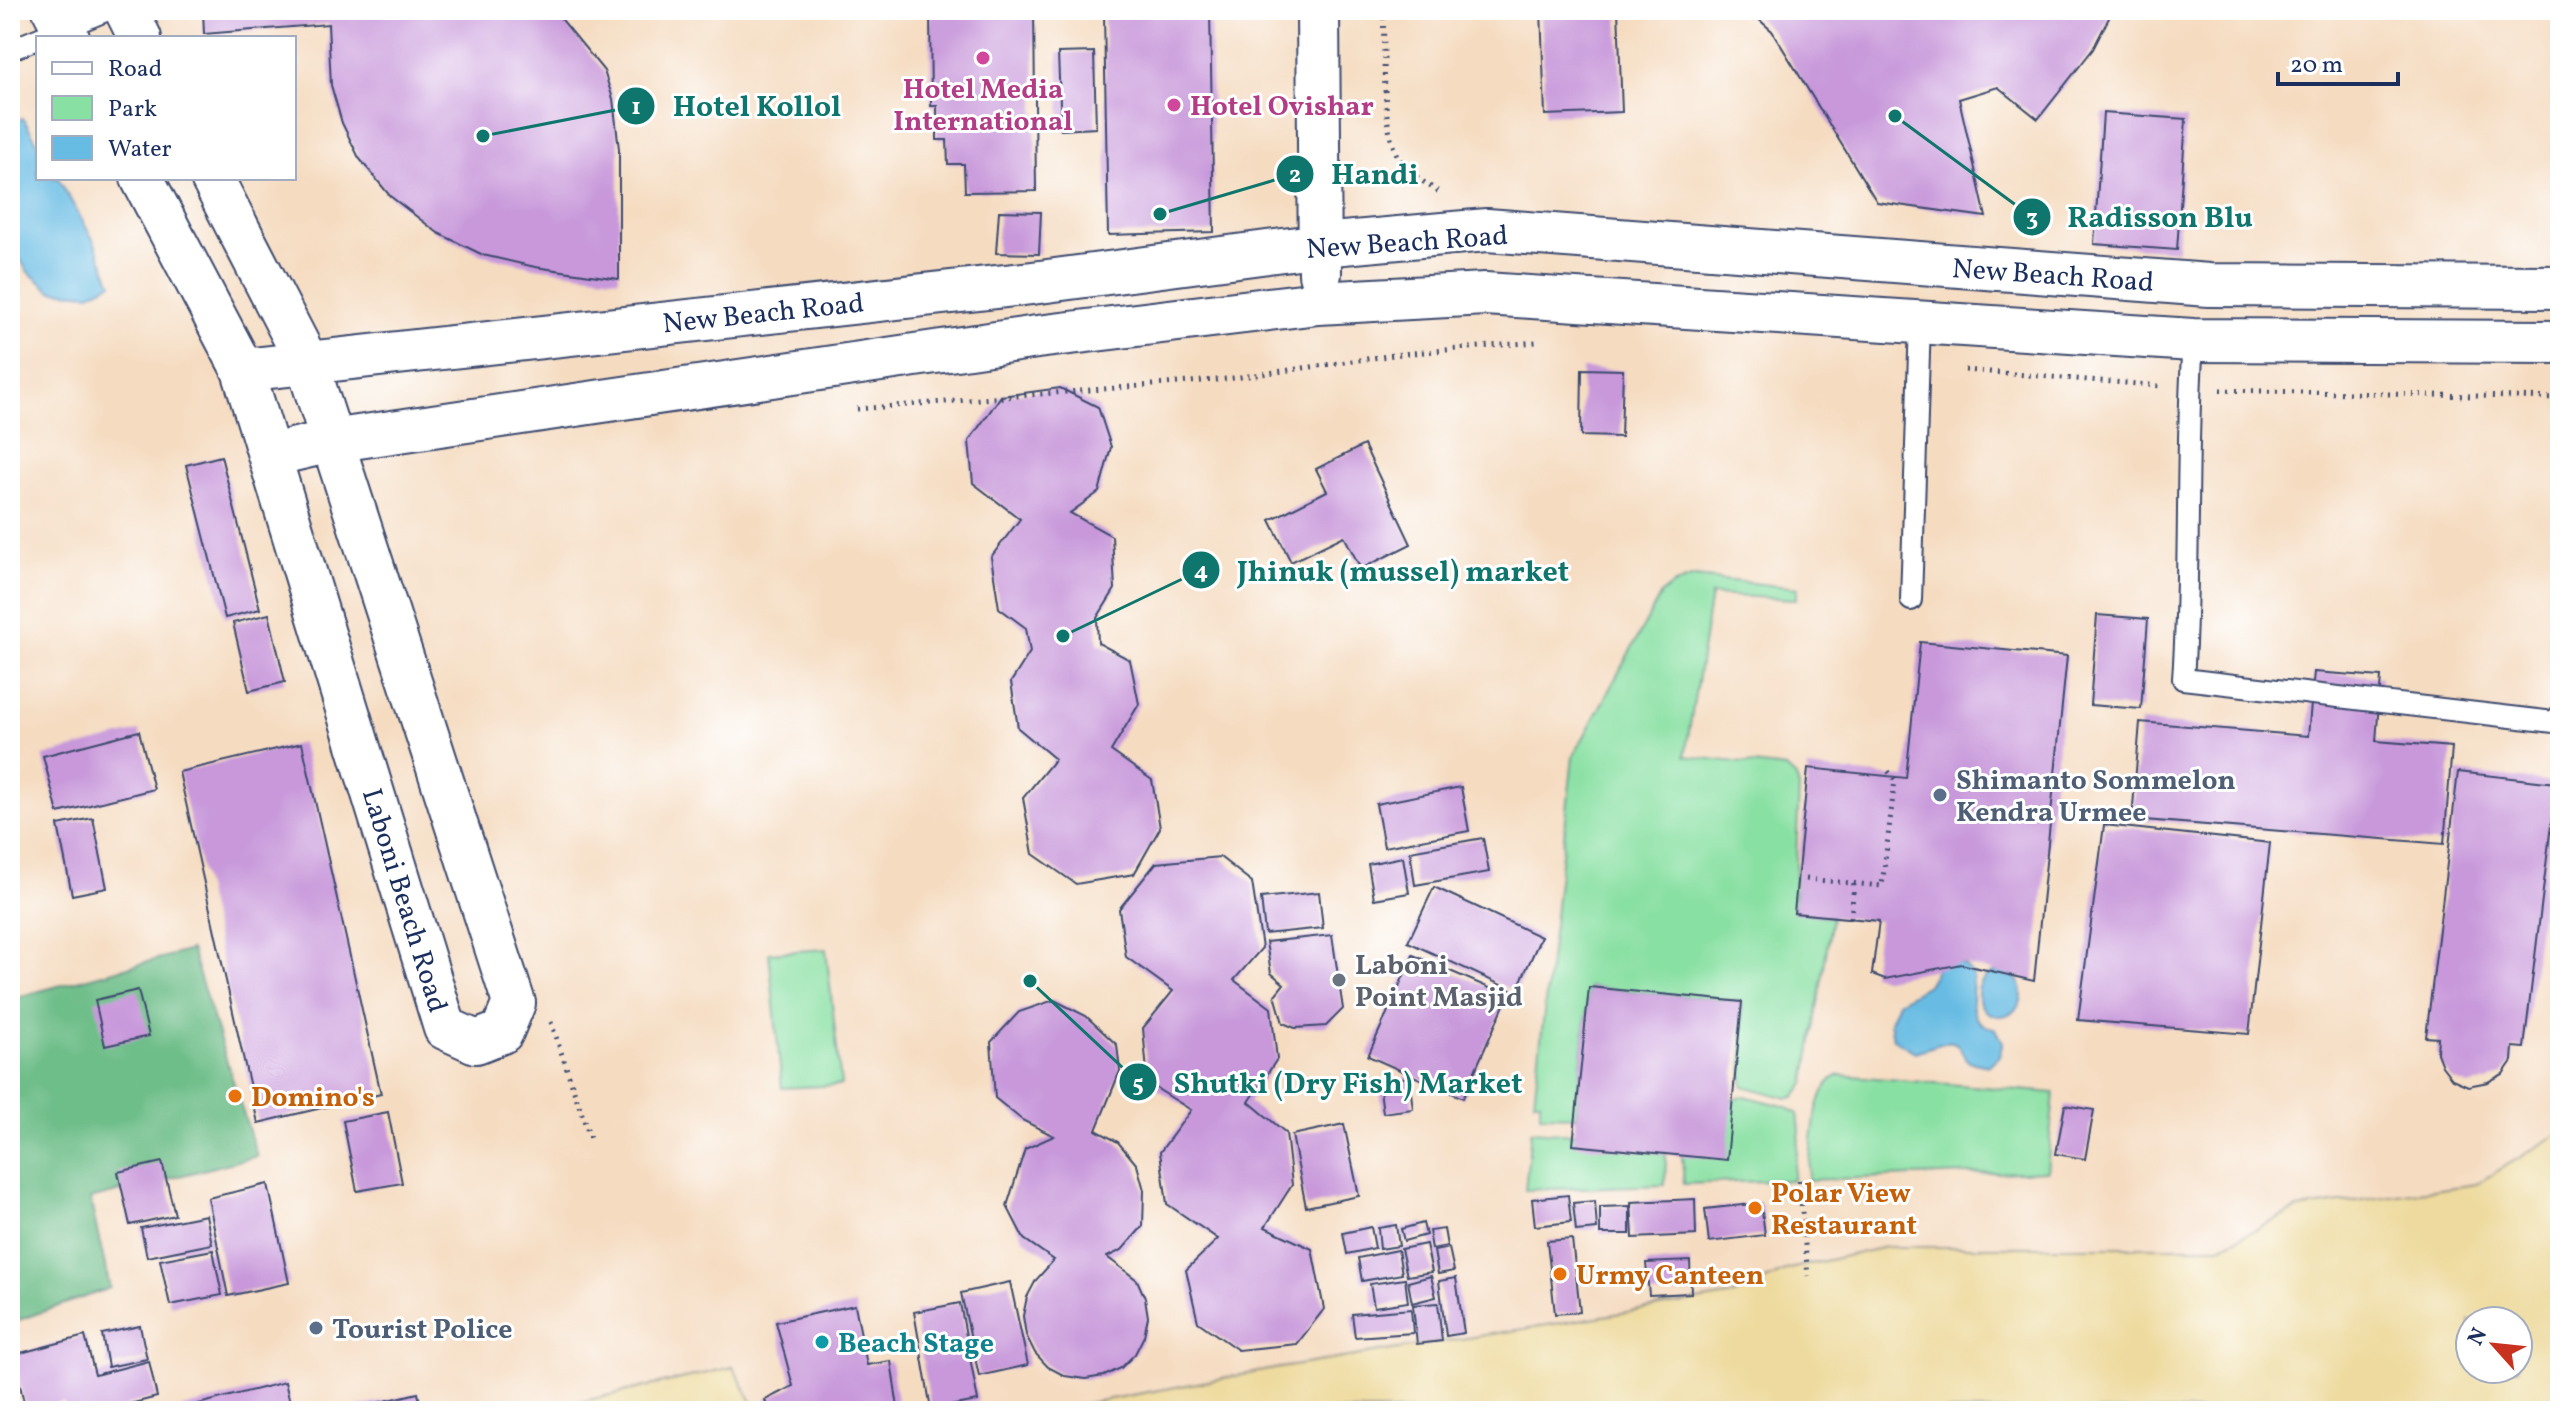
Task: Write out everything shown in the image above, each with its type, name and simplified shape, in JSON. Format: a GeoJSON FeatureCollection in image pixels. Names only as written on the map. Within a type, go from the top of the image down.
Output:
{"type":"FeatureCollection","features":[{"type":"Feature","properties":{"kind":"street"},"geometry":{"type":"LineString","coordinates":[[126,10],[139,36]]}},
{"type":"Feature","properties":{"kind":"street"},"geometry":{"type":"LineString","coordinates":[[1318,10],[1321,245],[1318,303]]}},
{"type":"Feature","properties":{"kind":"street","name":"Laboni Beach Road"},"geometry":{"type":"LineString","coordinates":[[143,180],[243,370],[445,1028],[476,1042],[502,1032],[514,1003],[306,360],[213,180]]}},
{"type":"Feature","properties":{"kind":"street","name":"New Beach Road"},"geometry":{"type":"LineString","coordinates":[[243,370],[306,360],[1032,283],[1321,245],[1487,230],[2209,285],[2560,287]]}},
{"type":"Feature","properties":{"kind":"street"},"geometry":{"type":"LineString","coordinates":[[1920,322],[1926,264]]}},
{"type":"Feature","properties":{"kind":"street"},"geometry":{"type":"LineString","coordinates":[[2516,287],[2516,341]]}},
{"type":"Feature","properties":{"kind":"street","name":"New Beach Road"},"geometry":{"type":"LineString","coordinates":[[271,455],[331,441],[1037,337],[1318,303],[1485,294],[2193,340],[2560,342]]}},
{"type":"Feature","properties":{"kind":"lane"},"geometry":{"type":"LineString","coordinates":[[39,36],[108,10]]}},
{"type":"Feature","properties":{"kind":"lane"},"geometry":{"type":"LineString","coordinates":[[10,50],[36,38]]}},
{"type":"Feature","properties":{"kind":"lane"},"geometry":{"type":"LineString","coordinates":[[1911,600],[1920,322]]}},
{"type":"Feature","properties":{"kind":"lane"},"geometry":{"type":"LineString","coordinates":[[2193,340],[2189,389],[2190,589],[2183,679],[2554,722],[2560,715]]}},
{"type":"Feature","properties":{"kind":"path"},"geometry":{"type":"LineString","coordinates":[[846,410],[1227,379],[1401,354],[1540,341]]}},
{"type":"Feature","properties":{"kind":"path"},"geometry":{"type":"LineString","coordinates":[[1919,367],[2189,389],[2560,398]]}},
{"type":"Feature","properties":{"kind":"path"},"geometry":{"type":"LineString","coordinates":[[1882,886],[1895,780],[1888,771]]}},
{"type":"Feature","properties":{"kind":"path"},"geometry":{"type":"LineString","coordinates":[[1875,877],[1882,886]]}},
{"type":"Feature","properties":{"kind":"path"},"geometry":{"type":"LineString","coordinates":[[1806,879],[1882,886]]}},
{"type":"Feature","properties":{"kind":"path"},"geometry":{"type":"LineString","coordinates":[[1851,918],[1854,884]]}},
{"type":"Feature","properties":{"kind":"path"},"geometry":{"type":"LineString","coordinates":[[546,1008],[590,1138]]}},
{"type":"Feature","properties":{"kind":"path"},"geometry":{"type":"LineString","coordinates":[[1799,1180],[1808,1276]]}},
{"type":"Feature","properties":{"kind":"green space"},"geometry":{"type":"Polygon","coordinates":[[[1694,577],[1798,588],[1796,599],[1711,595],[1685,756],[1786,768],[1796,777],[1799,787],[1794,912],[1832,917],[1805,1084],[1794,1097],[1788,1098],[1743,1086],[1742,1002],[1589,987],[1576,1116],[1540,1115],[1540,1101],[1534,1101],[1573,757],[1661,594],[1673,585],[1694,577]]]}},
{"type":"Feature","properties":{"kind":"green space"},"geometry":{"type":"Polygon","coordinates":[[[826,949],[841,1085],[782,1088],[769,953],[826,949]]]}},
{"type":"Feature","properties":{"kind":"green space"},"geometry":{"type":"Polygon","coordinates":[[[191,950],[257,1156],[90,1199],[110,1288],[10,1323],[10,999],[191,950]]]}},
{"type":"Feature","properties":{"kind":"green space"},"geometry":{"type":"Polygon","coordinates":[[[1840,1075],[2054,1093],[2047,1171],[1808,1180],[1818,1105],[1830,1081],[1840,1075]]]}},
{"type":"Feature","properties":{"kind":"green space"},"geometry":{"type":"Polygon","coordinates":[[[1745,1096],[1787,1107],[1798,1114],[1800,1131],[1793,1180],[1684,1184],[1682,1156],[1733,1100],[1745,1096]]]}},
{"type":"Feature","properties":{"kind":"green space"},"geometry":{"type":"Polygon","coordinates":[[[1531,1131],[1575,1134],[1666,1154],[1665,1185],[1525,1190],[1531,1131]]]}},
{"type":"Feature","properties":{"kind":"sand"},"geometry":{"type":"Polygon","coordinates":[[[2560,1133],[2560,1411],[1044,1411],[1280,1368],[1734,1295],[1789,1269],[1886,1247],[2220,1247],[2298,1209],[2476,1184],[2560,1133]]]}},
{"type":"Feature","properties":{"kind":"sand"},"geometry":{"type":"Polygon","coordinates":[[[733,1367],[757,1411],[559,1411],[558,1407],[733,1367]]]}},
{"type":"Feature","properties":{"kind":"water"},"geometry":{"type":"Polygon","coordinates":[[[23,118],[36,141],[36,180],[59,180],[94,241],[112,283],[90,294],[51,291],[27,271],[10,241],[10,123],[23,118]]]}},
{"type":"Feature","properties":{"kind":"water"},"geometry":{"type":"Polygon","coordinates":[[[1955,961],[1973,975],[1975,1015],[1985,1025],[1995,1028],[2003,1042],[1999,1056],[1988,1066],[1969,1062],[1957,1044],[1950,1041],[1915,1052],[1893,1039],[1890,1021],[1898,1002],[1927,985],[1938,966],[1955,961]]]}},
{"type":"Feature","properties":{"kind":"water"},"geometry":{"type":"Polygon","coordinates":[[[2000,972],[2015,979],[2022,994],[2015,1009],[2000,1016],[1985,1009],[1978,994],[1985,979],[2000,972]]]}},
{"type":"Feature","properties":{"kind":"building"},"geometry":{"type":"Polygon","coordinates":[[[203,10],[547,10],[559,16],[604,71],[613,99],[619,149],[619,279],[535,267],[483,255],[438,233],[390,196],[359,158],[342,123],[331,85],[328,24],[204,34],[203,10]]]}},
{"type":"Feature","properties":{"kind":"building","name":"Hotel Media International"},"geometry":{"type":"Polygon","coordinates":[[[930,10],[1034,10],[1036,191],[965,192],[964,164],[948,164],[947,140],[937,140],[937,106],[931,106],[930,10]]]}},
{"type":"Feature","properties":{"kind":"building"},"geometry":{"type":"Polygon","coordinates":[[[1541,10],[1618,10],[1622,112],[1545,115],[1541,10]]]}},
{"type":"Feature","properties":{"kind":"building"},"geometry":{"type":"Polygon","coordinates":[[[1748,10],[2113,10],[2093,49],[2038,119],[1998,87],[1959,99],[1986,217],[1877,202],[1772,31],[1748,10]]]}},
{"type":"Feature","properties":{"kind":"building","name":"Hotel Ovishar"},"geometry":{"type":"Polygon","coordinates":[[[1210,11],[1214,232],[1108,235],[1104,14],[1210,11]]]}},
{"type":"Feature","properties":{"kind":"building"},"geometry":{"type":"Polygon","coordinates":[[[1094,52],[1096,128],[1061,130],[1058,53],[1094,52]]]}},
{"type":"Feature","properties":{"kind":"building"},"geometry":{"type":"Polygon","coordinates":[[[2103,113],[2186,119],[2177,250],[2094,244],[2103,113]]]}},
{"type":"Feature","properties":{"kind":"building"},"geometry":{"type":"Polygon","coordinates":[[[999,211],[1041,212],[1039,254],[996,253],[999,211]]]}},
{"type":"Feature","properties":{"kind":"building"},"geometry":{"type":"Polygon","coordinates":[[[1582,369],[1623,370],[1621,437],[1581,436],[1582,369]]]}},
{"type":"Feature","properties":{"kind":"building"},"geometry":{"type":"Polygon","coordinates":[[[1060,388],[1098,407],[1111,447],[1099,492],[1070,513],[1112,536],[1115,589],[1097,618],[1098,643],[1130,660],[1139,704],[1111,751],[1152,780],[1160,828],[1134,874],[1076,884],[1033,854],[1023,798],[1055,759],[1018,728],[1011,682],[1030,652],[1026,628],[999,608],[991,557],[1020,519],[973,483],[969,441],[1001,396],[1060,388]]]}},
{"type":"Feature","properties":{"kind":"building"},"geometry":{"type":"Polygon","coordinates":[[[1364,445],[1411,544],[1361,569],[1344,536],[1291,562],[1270,520],[1327,491],[1316,469],[1364,445]]]}},
{"type":"Feature","properties":{"kind":"building"},"geometry":{"type":"Polygon","coordinates":[[[221,456],[260,609],[225,618],[186,465],[221,456]]]}},
{"type":"Feature","properties":{"kind":"building"},"geometry":{"type":"Polygon","coordinates":[[[269,614],[285,682],[249,691],[233,623],[269,614]]]}},
{"type":"Feature","properties":{"kind":"building"},"geometry":{"type":"Polygon","coordinates":[[[2097,615],[2148,619],[2141,709],[2090,705],[2097,615]]]}},
{"type":"Feature","properties":{"kind":"building","name":"Shimanto Sommelon Kendra Urmee"},"geometry":{"type":"Polygon","coordinates":[[[1920,642],[2067,656],[2034,981],[1961,964],[1885,979],[1872,974],[1879,921],[1794,913],[1808,768],[1906,778],[1920,642]]]}},
{"type":"Feature","properties":{"kind":"building"},"geometry":{"type":"Polygon","coordinates":[[[2314,672],[2381,677],[2376,741],[2452,747],[2444,844],[2132,819],[2140,722],[2308,736],[2314,672]]]}},
{"type":"Feature","properties":{"kind":"building"},"geometry":{"type":"Polygon","coordinates":[[[139,731],[154,789],[58,813],[43,756],[139,731]]]}},
{"type":"Feature","properties":{"kind":"building"},"geometry":{"type":"Polygon","coordinates":[[[302,743],[381,1094],[258,1123],[179,772],[302,743]]]}},
{"type":"Feature","properties":{"kind":"building"},"geometry":{"type":"Polygon","coordinates":[[[2458,772],[2556,783],[2524,1048],[2513,1047],[2512,1061],[2503,1074],[2488,1082],[2468,1086],[2452,1079],[2442,1066],[2437,1053],[2438,1038],[2426,1037],[2458,772]]]}},
{"type":"Feature","properties":{"kind":"building"},"geometry":{"type":"Polygon","coordinates":[[[1461,787],[1469,831],[1384,847],[1376,804],[1461,787]]]}},
{"type":"Feature","properties":{"kind":"building"},"geometry":{"type":"Polygon","coordinates":[[[93,818],[107,888],[72,895],[58,825],[93,818]]]}},
{"type":"Feature","properties":{"kind":"building"},"geometry":{"type":"Polygon","coordinates":[[[2104,825],[2270,843],[2249,1034],[2078,1020],[2104,825]]]}},
{"type":"Feature","properties":{"kind":"building"},"geometry":{"type":"Polygon","coordinates":[[[1483,838],[1489,872],[1415,885],[1410,851],[1483,838]]]}},
{"type":"Feature","properties":{"kind":"building"},"geometry":{"type":"Polygon","coordinates":[[[1220,857],[1252,882],[1262,948],[1234,980],[1271,1008],[1277,1059],[1249,1102],[1286,1133],[1292,1185],[1265,1227],[1312,1249],[1324,1309],[1297,1344],[1238,1350],[1198,1322],[1186,1270],[1218,1239],[1167,1204],[1160,1152],[1191,1110],[1148,1083],[1143,1028],[1173,991],[1126,957],[1119,909],[1156,863],[1220,857]]]}},
{"type":"Feature","properties":{"kind":"building"},"geometry":{"type":"Polygon","coordinates":[[[1403,857],[1409,893],[1374,899],[1368,864],[1403,857]]]}},
{"type":"Feature","properties":{"kind":"building"},"geometry":{"type":"Polygon","coordinates":[[[1434,887],[1541,937],[1516,992],[1408,942],[1434,887]]]}},
{"type":"Feature","properties":{"kind":"building"},"geometry":{"type":"Polygon","coordinates":[[[1319,892],[1323,928],[1265,934],[1261,898],[1319,892]]]}},
{"type":"Feature","properties":{"kind":"building"},"geometry":{"type":"Polygon","coordinates":[[[1332,935],[1343,1009],[1326,1026],[1295,1028],[1283,1023],[1275,995],[1284,984],[1271,973],[1266,942],[1332,935]]]}},
{"type":"Feature","properties":{"kind":"building"},"geometry":{"type":"Polygon","coordinates":[[[1413,955],[1508,996],[1463,1098],[1368,1056],[1413,955]]]}},
{"type":"Feature","properties":{"kind":"building"},"geometry":{"type":"Polygon","coordinates":[[[1589,987],[1742,1002],[1727,1160],[1573,1145],[1589,987]]]}},
{"type":"Feature","properties":{"kind":"building"},"geometry":{"type":"Polygon","coordinates":[[[138,990],[149,1036],[105,1046],[95,1000],[138,990]]]}},
{"type":"Feature","properties":{"kind":"building"},"geometry":{"type":"Polygon","coordinates":[[[1054,1000],[1086,1016],[1117,1045],[1120,1071],[1096,1130],[1118,1142],[1137,1165],[1144,1190],[1143,1226],[1122,1250],[1107,1257],[1137,1280],[1145,1298],[1148,1317],[1144,1336],[1135,1354],[1121,1368],[1104,1376],[1085,1379],[1065,1376],[1048,1367],[1035,1353],[1026,1335],[1023,1316],[1027,1297],[1036,1280],[1054,1260],[1024,1239],[1007,1206],[1025,1149],[1054,1136],[1022,1120],[995,1098],[991,1042],[1019,1012],[1054,1000]]]}},
{"type":"Feature","properties":{"kind":"building"},"geometry":{"type":"Polygon","coordinates":[[[1409,1077],[1413,1109],[1383,1113],[1379,1081],[1409,1077]]]}},
{"type":"Feature","properties":{"kind":"building"},"geometry":{"type":"Polygon","coordinates":[[[2065,1105],[2094,1110],[2085,1159],[2056,1154],[2065,1105]]]}},
{"type":"Feature","properties":{"kind":"building"},"geometry":{"type":"Polygon","coordinates":[[[388,1112],[402,1183],[357,1191],[343,1121],[388,1112]]]}},
{"type":"Feature","properties":{"kind":"building"},"geometry":{"type":"Polygon","coordinates":[[[1344,1124],[1359,1196],[1306,1207],[1292,1135],[1344,1124]]]}},
{"type":"Feature","properties":{"kind":"building"},"geometry":{"type":"Polygon","coordinates":[[[162,1162],[175,1215],[130,1225],[118,1172],[162,1162]]]}},
{"type":"Feature","properties":{"kind":"building"},"geometry":{"type":"Polygon","coordinates":[[[268,1184],[289,1283],[228,1296],[208,1198],[268,1184]]]}},
{"type":"Feature","properties":{"kind":"building"},"geometry":{"type":"Polygon","coordinates":[[[1568,1195],[1571,1222],[1535,1226],[1532,1199],[1568,1195]]]}},
{"type":"Feature","properties":{"kind":"building"},"geometry":{"type":"Polygon","coordinates":[[[1695,1199],[1696,1235],[1633,1238],[1631,1202],[1695,1199]]]}},
{"type":"Feature","properties":{"kind":"building"},"geometry":{"type":"Polygon","coordinates":[[[1595,1201],[1597,1229],[1576,1231],[1573,1203],[1595,1201]]]}},
{"type":"Feature","properties":{"kind":"building"},"geometry":{"type":"Polygon","coordinates":[[[1761,1203],[1765,1235],[1709,1242],[1705,1209],[1761,1203]]]}},
{"type":"Feature","properties":{"kind":"building"},"geometry":{"type":"Polygon","coordinates":[[[1630,1206],[1630,1234],[1600,1234],[1600,1207],[1630,1206]]]}},
{"type":"Feature","properties":{"kind":"building"},"geometry":{"type":"Polygon","coordinates":[[[206,1215],[212,1244],[147,1257],[141,1228],[206,1215]]]}},
{"type":"Feature","properties":{"kind":"building"},"geometry":{"type":"Polygon","coordinates":[[[1423,1223],[1426,1235],[1404,1241],[1401,1229],[1423,1223]]]}},
{"type":"Feature","properties":{"kind":"building"},"geometry":{"type":"Polygon","coordinates":[[[1396,1225],[1399,1246],[1380,1249],[1378,1228],[1396,1225]]]}},
{"type":"Feature","properties":{"kind":"building"},"geometry":{"type":"Polygon","coordinates":[[[1371,1227],[1375,1248],[1347,1254],[1343,1233],[1371,1227]]]}},
{"type":"Feature","properties":{"kind":"building"},"geometry":{"type":"Polygon","coordinates":[[[1444,1229],[1447,1246],[1432,1249],[1429,1231],[1444,1229]]]}},
{"type":"Feature","properties":{"kind":"building"},"geometry":{"type":"Polygon","coordinates":[[[1572,1239],[1580,1312],[1555,1314],[1547,1241],[1572,1239]]]}},
{"type":"Feature","properties":{"kind":"building"},"geometry":{"type":"Polygon","coordinates":[[[1426,1244],[1432,1272],[1407,1276],[1401,1249],[1426,1244]]]}},
{"type":"Feature","properties":{"kind":"building"},"geometry":{"type":"Polygon","coordinates":[[[1449,1248],[1454,1271],[1438,1274],[1434,1251],[1449,1248]]]}},
{"type":"Feature","properties":{"kind":"building"},"geometry":{"type":"Polygon","coordinates":[[[213,1250],[222,1295],[170,1305],[160,1260],[213,1250]]]}},
{"type":"Feature","properties":{"kind":"building"},"geometry":{"type":"Polygon","coordinates":[[[1398,1250],[1402,1274],[1362,1281],[1358,1258],[1398,1250]]]}},
{"type":"Feature","properties":{"kind":"building"},"geometry":{"type":"Polygon","coordinates":[[[1690,1261],[1691,1293],[1649,1295],[1646,1263],[1690,1261]]]}},
{"type":"Feature","properties":{"kind":"building"},"geometry":{"type":"Polygon","coordinates":[[[1431,1276],[1436,1297],[1412,1303],[1408,1282],[1431,1276]]]}},
{"type":"Feature","properties":{"kind":"building"},"geometry":{"type":"Polygon","coordinates":[[[1456,1278],[1464,1333],[1446,1336],[1439,1281],[1456,1278]]]}},
{"type":"Feature","properties":{"kind":"building"},"geometry":{"type":"Polygon","coordinates":[[[1405,1279],[1408,1302],[1374,1307],[1370,1284],[1405,1279]]]}},
{"type":"Feature","properties":{"kind":"building"},"geometry":{"type":"Polygon","coordinates":[[[1010,1282],[1028,1365],[979,1376],[961,1293],[1010,1282]]]}},
{"type":"Feature","properties":{"kind":"building"},"geometry":{"type":"Polygon","coordinates":[[[960,1303],[978,1401],[931,1409],[914,1312],[960,1303]]]}},
{"type":"Feature","properties":{"kind":"building"},"geometry":{"type":"Polygon","coordinates":[[[1438,1303],[1442,1341],[1417,1344],[1413,1305],[1438,1303]]]}},
{"type":"Feature","properties":{"kind":"building","name":"Beach Stage"},"geometry":{"type":"Polygon","coordinates":[[[855,1305],[867,1365],[891,1361],[898,1408],[769,1411],[765,1400],[793,1386],[776,1322],[855,1305]]]}},
{"type":"Feature","properties":{"kind":"building"},"geometry":{"type":"Polygon","coordinates":[[[1411,1309],[1413,1333],[1355,1337],[1352,1314],[1411,1309]]]}},
{"type":"Feature","properties":{"kind":"building"},"geometry":{"type":"Polygon","coordinates":[[[140,1326],[147,1359],[108,1367],[102,1334],[140,1326]]]}},
{"type":"Feature","properties":{"kind":"building"},"geometry":{"type":"Polygon","coordinates":[[[85,1336],[95,1375],[149,1361],[157,1397],[126,1405],[128,1411],[66,1411],[64,1402],[26,1411],[13,1355],[85,1336]]]}},
{"type":"Feature","properties":{"kind":"building"},"geometry":{"type":"Polygon","coordinates":[[[285,1382],[292,1411],[175,1411],[175,1410],[285,1382]]]}},
{"type":"Feature","properties":{"kind":"building"},"geometry":{"type":"Polygon","coordinates":[[[418,1393],[422,1411],[347,1411],[347,1410],[418,1393]]]}},
{"type":"Feature","properties":{"kind":"place","name":"Hotel Media International"},"geometry":{"type":"Point","coordinates":[983,58]}},
{"type":"Feature","properties":{"kind":"place","name":"Hotel Ovishar"},"geometry":{"type":"Point","coordinates":[1174,105]}},
{"type":"Feature","properties":{"kind":"place","name":"Radisson Blu"},"geometry":{"type":"Point","coordinates":[1895,116]}},
{"type":"Feature","properties":{"kind":"place","name":"Hotel Kollol"},"geometry":{"type":"Point","coordinates":[483,136]}},
{"type":"Feature","properties":{"kind":"place","name":"Handi"},"geometry":{"type":"Point","coordinates":[1160,214]}},
{"type":"Feature","properties":{"kind":"place","name":"Jhinuk (mussel) market"},"geometry":{"type":"Point","coordinates":[1063,636]}},
{"type":"Feature","properties":{"kind":"place","name":"Shimanto Sommelon Kendra Urmee"},"geometry":{"type":"Point","coordinates":[1940,795]}},
{"type":"Feature","properties":{"kind":"place","name":"Laboni Point Masjid"},"geometry":{"type":"Point","coordinates":[1339,980]}},
{"type":"Feature","properties":{"kind":"place","name":"Shutki (Dry Fish) Market"},"geometry":{"type":"Point","coordinates":[1030,981]}},
{"type":"Feature","properties":{"kind":"place","name":"Domino's"},"geometry":{"type":"Point","coordinates":[235,1096]}},
{"type":"Feature","properties":{"kind":"place","name":"Polar View Restaurant"},"geometry":{"type":"Point","coordinates":[1755,1208]}},
{"type":"Feature","properties":{"kind":"place","name":"Urmy Canteen"},"geometry":{"type":"Point","coordinates":[1560,1274]}},
{"type":"Feature","properties":{"kind":"place","name":"Tourist Police"},"geometry":{"type":"Point","coordinates":[316,1328]}},
{"type":"Feature","properties":{"kind":"place","name":"Beach Stage"},"geometry":{"type":"Point","coordinates":[822,1342]}}]}
